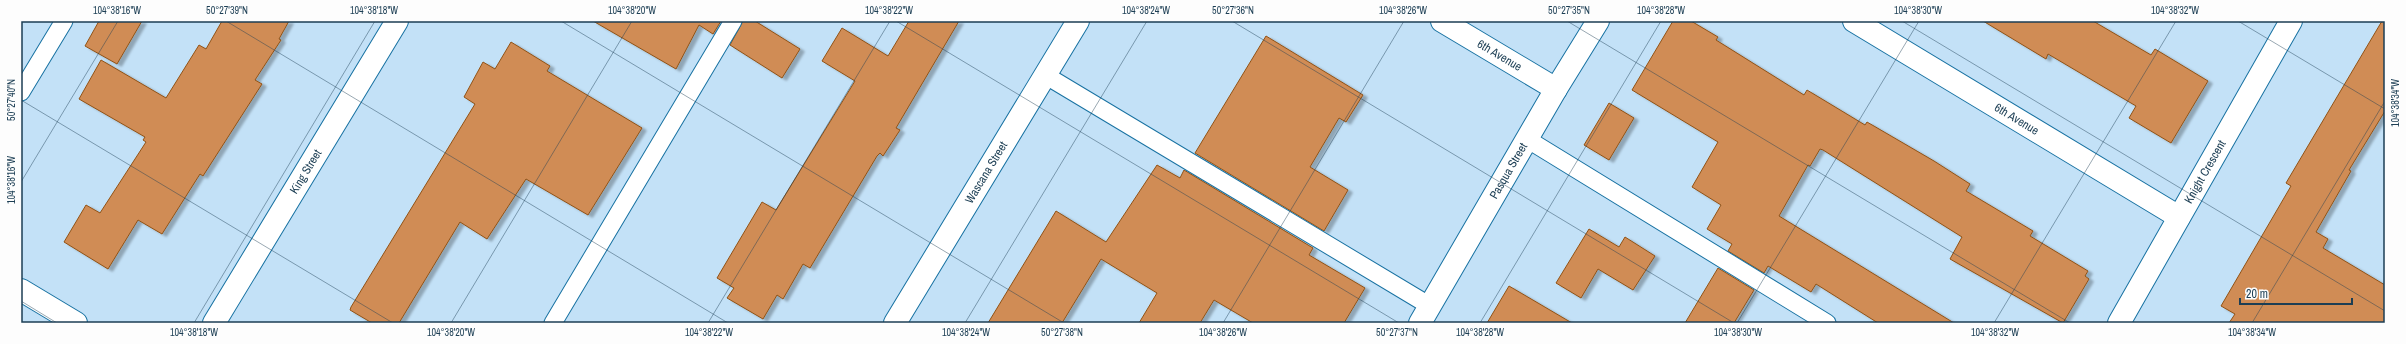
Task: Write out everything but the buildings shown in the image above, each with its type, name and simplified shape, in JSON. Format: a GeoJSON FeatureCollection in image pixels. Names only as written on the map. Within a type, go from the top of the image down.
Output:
{"type":"FeatureCollection","features":[{"type":"Feature","properties":{"kind":"street","name":"King Street"},"geometry":{"type":"LineString","coordinates":[[214,323],[397,21]]}},
{"type":"Feature","properties":{"kind":"street","name":"Wascana Street"},"geometry":{"type":"LineString","coordinates":[[895,323],[1078,21]]}},
{"type":"Feature","properties":{"kind":"street","name":"6th Avenue"},"geometry":{"type":"LineString","coordinates":[[1442,21],[1556,89]]}},
{"type":"Feature","properties":{"kind":"street","name":"Pasqua Street"},"geometry":{"type":"LineString","coordinates":[[1425,315],[1556,89],[1598,21]]}},
{"type":"Feature","properties":{"kind":"street","name":"6th Avenue"},"geometry":{"type":"LineString","coordinates":[[1854,21],[2179,217]]}},
{"type":"Feature","properties":{"kind":"street","name":"Knight Crescent"},"geometry":{"type":"LineString","coordinates":[[2119,323],[2291,21]]}},
{"type":"Feature","properties":{"kind":"street"},"geometry":{"type":"LineString","coordinates":[[21,290],[76,323]]}},
{"type":"Feature","properties":{"kind":"lane"},"geometry":{"type":"LineString","coordinates":[[21,92],[64,21]]}},
{"type":"Feature","properties":{"kind":"lane"},"geometry":{"type":"LineString","coordinates":[[553,323],[733,21]]}},
{"type":"Feature","properties":{"kind":"lane"},"geometry":{"type":"LineString","coordinates":[[1045,75],[1425,315]]}},
{"type":"Feature","properties":{"kind":"lane"},"geometry":{"type":"LineString","coordinates":[[1527,140],[1827,323]]}}]}
